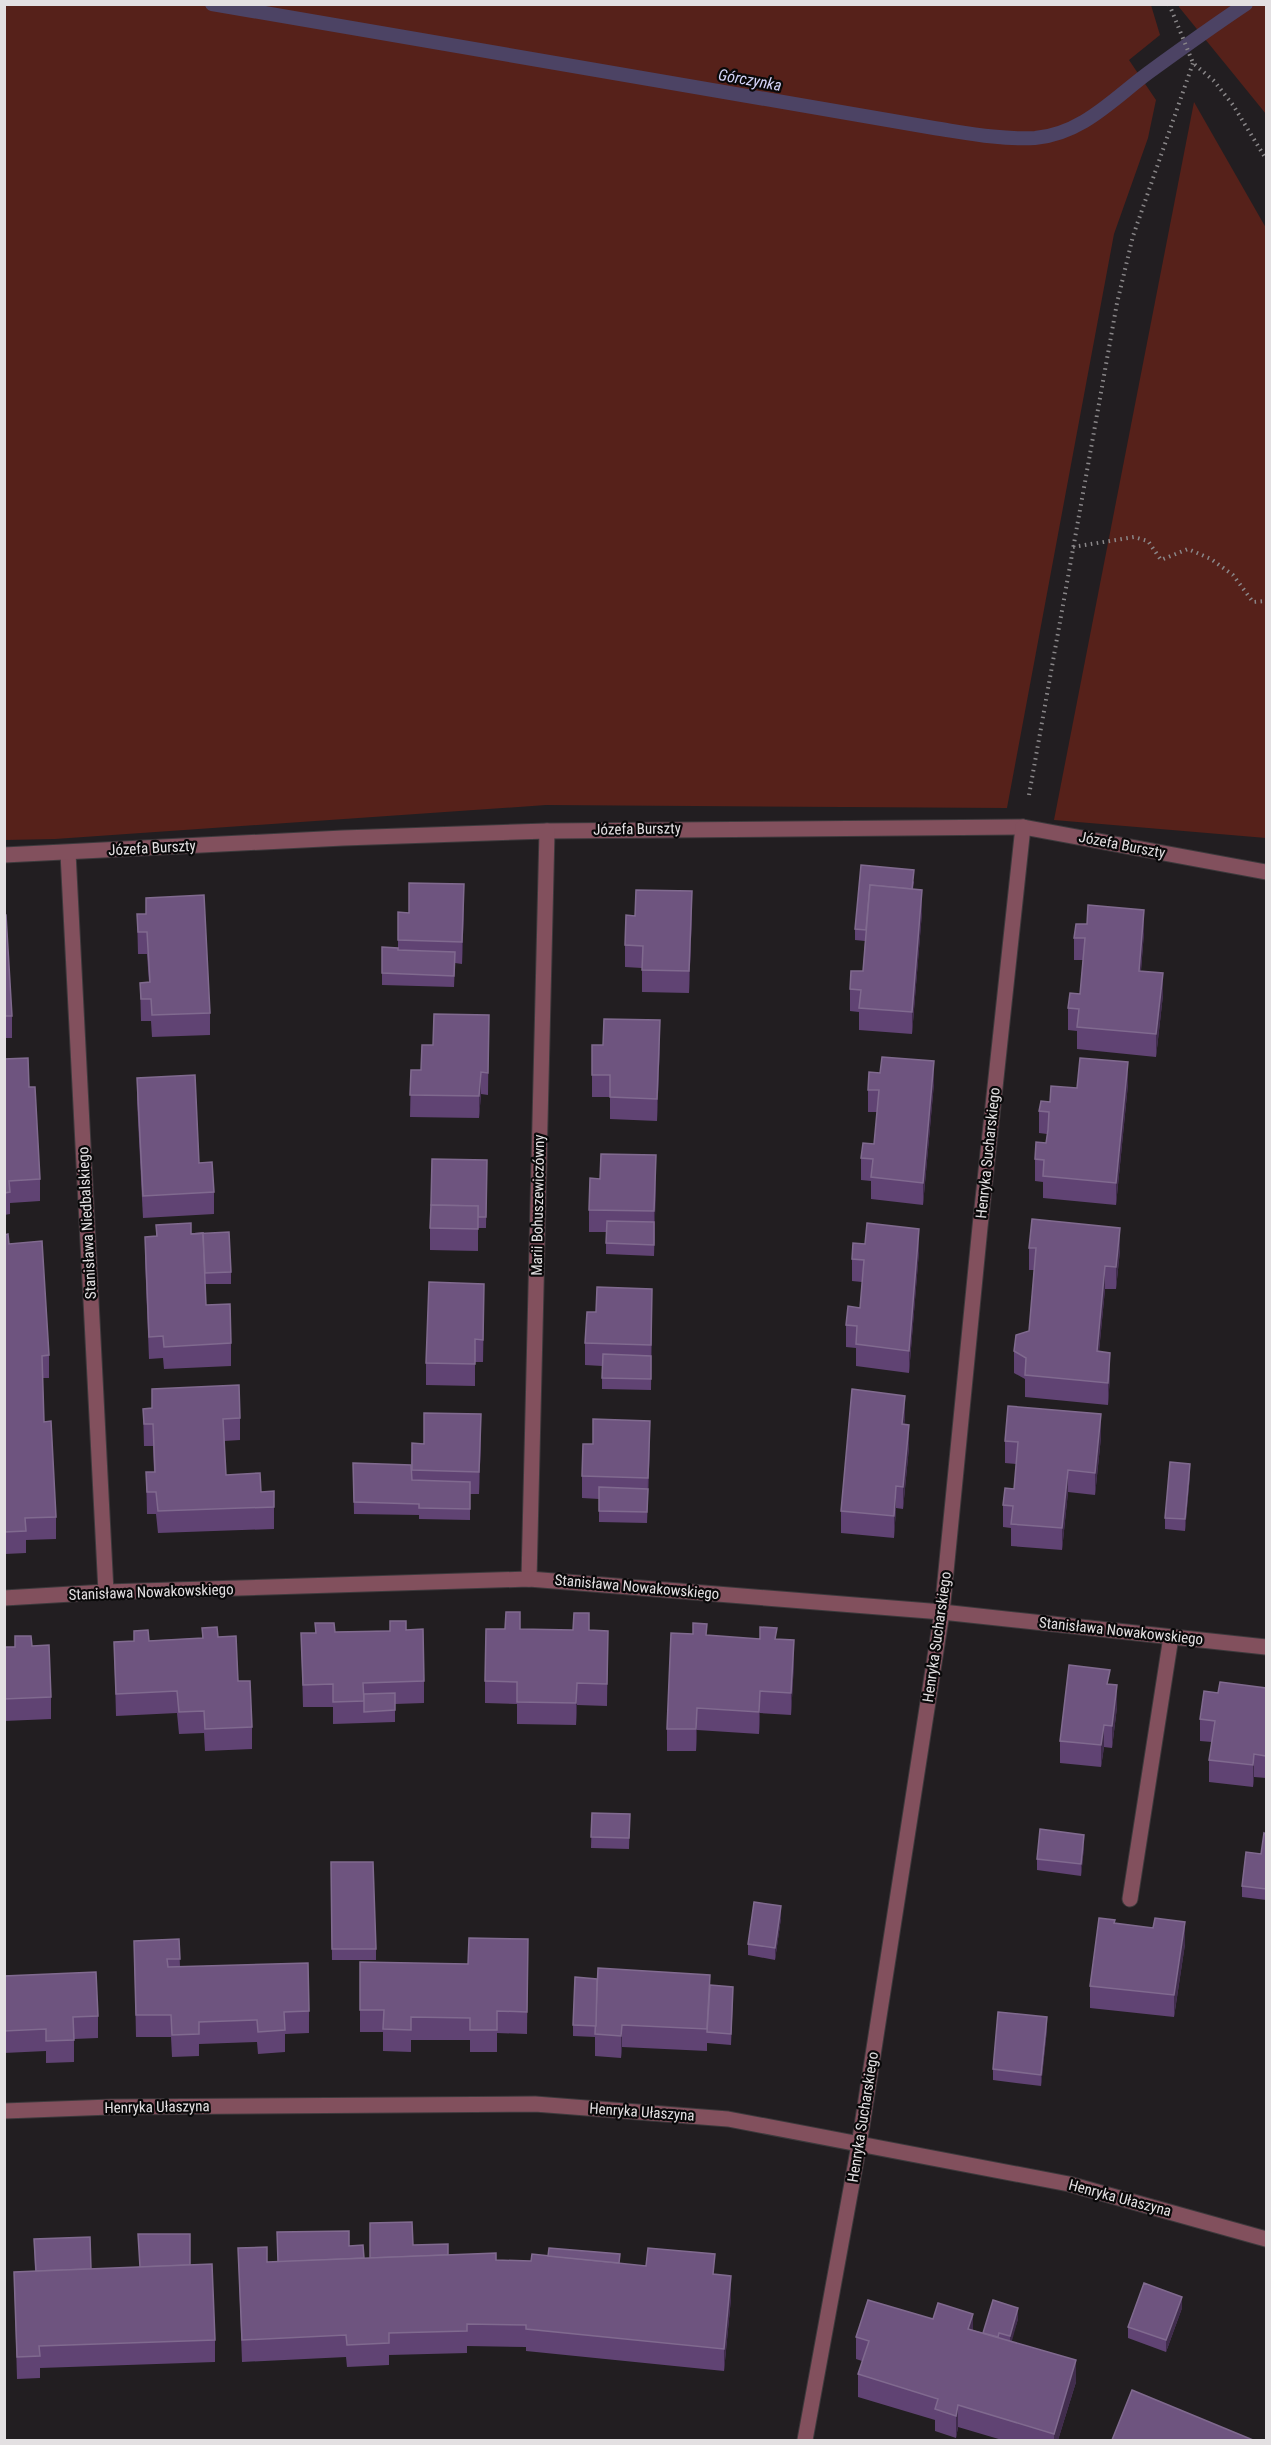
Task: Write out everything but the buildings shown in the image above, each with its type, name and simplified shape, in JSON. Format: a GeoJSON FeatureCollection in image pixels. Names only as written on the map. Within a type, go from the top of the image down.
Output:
{"type":"FeatureCollection","features":[{"type":"Feature","properties":{"kind":"street","name":"Józefa Burszty"},"geometry":{"type":"LineString","coordinates":[[4,855],[343,838],[547,831],[1023,826],[1266,872]]}},
{"type":"Feature","properties":{"kind":"street","name":"Henryka Sucharskiego"},"geometry":{"type":"LineString","coordinates":[[805,2440],[859,2145],[942,1612],[1023,826]]}},
{"type":"Feature","properties":{"kind":"street","name":"Marii Bohuszewiczówny"},"geometry":{"type":"LineString","coordinates":[[529,1579],[547,831]]}},
{"type":"Feature","properties":{"kind":"street","name":"Stanisława Niedbalskiego"},"geometry":{"type":"LineString","coordinates":[[68,853],[106,1592]]}},
{"type":"Feature","properties":{"kind":"street","name":"Stanisława Nowakowskiego"},"geometry":{"type":"LineString","coordinates":[[4,1598],[106,1592],[529,1579],[942,1612],[1266,1647]]}},
{"type":"Feature","properties":{"kind":"street"},"geometry":{"type":"LineString","coordinates":[[1130,1899],[1171,1637]]}},
{"type":"Feature","properties":{"kind":"street","name":"Henryka Ułaszyna"},"geometry":{"type":"LineString","coordinates":[[4,2111],[111,2107],[535,2104],[728,2119],[1069,2184],[1266,2239]]}},
{"type":"Feature","properties":{"kind":"path"},"geometry":{"type":"LineString","coordinates":[[1169,4],[1193,63],[1214,81],[1233,105],[1266,159]]}},
{"type":"Feature","properties":{"kind":"path"},"geometry":{"type":"LineString","coordinates":[[1023,826],[1117,303],[1133,236],[1193,63]]}},
{"type":"Feature","properties":{"kind":"path"},"geometry":{"type":"LineString","coordinates":[[1073,547],[1134,537],[1148,541],[1161,560],[1188,549],[1211,559],[1233,575],[1253,602],[1266,601]]}},
{"type":"Feature","properties":{"kind":"shaded area"},"geometry":{"type":"Polygon","coordinates":[[[4,5],[1151,5],[1160,35],[1129,60],[1156,100],[1148,138],[1114,234],[1007,808],[546,805],[55,839],[5,840],[4,5]]]}},
{"type":"Feature","properties":{"kind":"shaded area"},"geometry":{"type":"Polygon","coordinates":[[[1179,5],[1266,5],[1266,114],[1179,7],[1179,5]]]}},
{"type":"Feature","properties":{"kind":"shaded area"},"geometry":{"type":"Polygon","coordinates":[[[1194,102],[1266,228],[1266,838],[1054,820],[1194,102]]]}},
{"type":"Feature","properties":{"kind":"waterway","name":"Górczynka"},"geometry":{"type":"LineString","coordinates":[[212,4],[934,128],[1010,138],[1052,135],[1082,123],[1160,64],[1246,4]]}}]}
